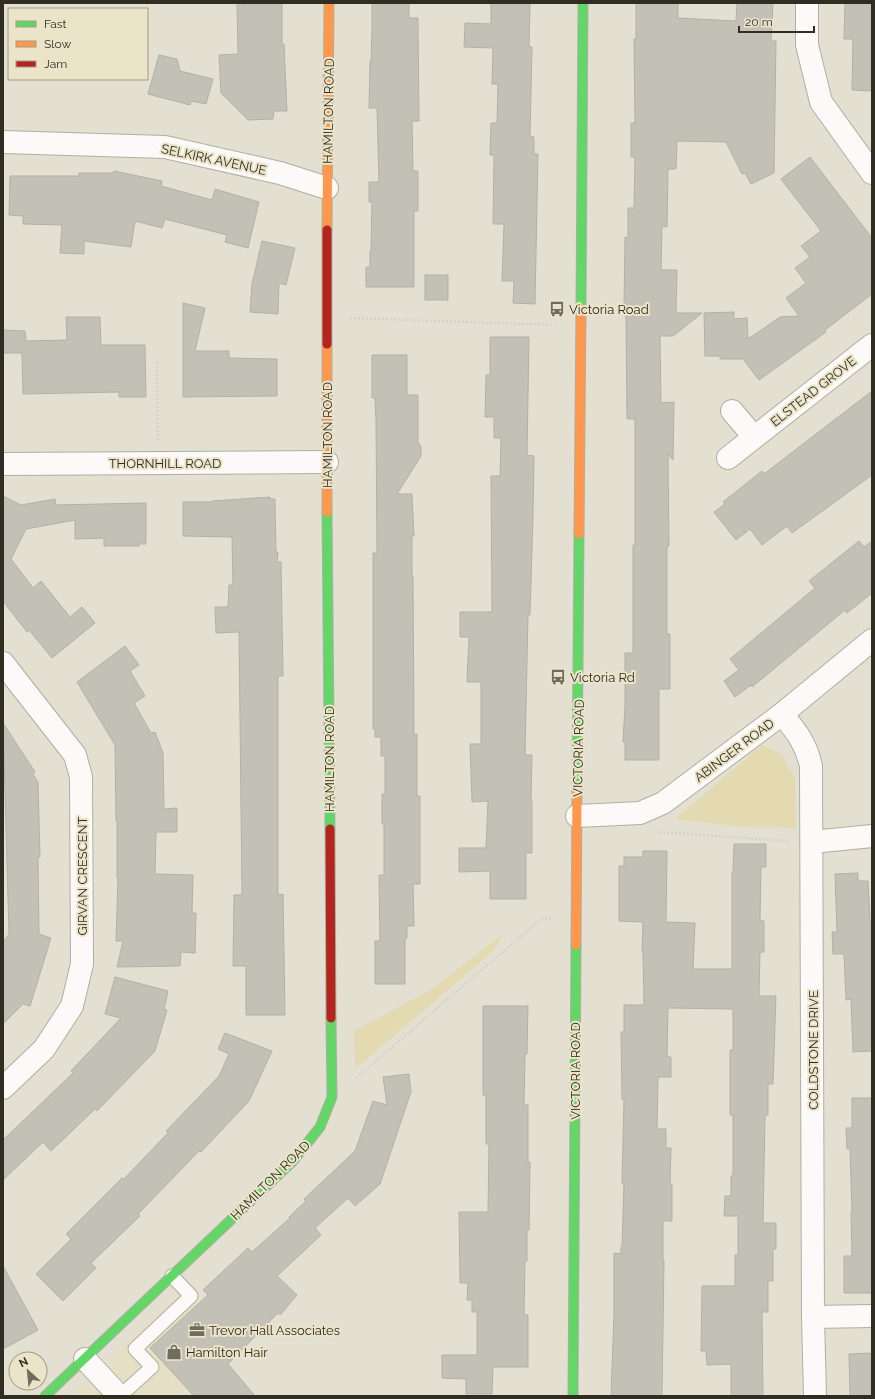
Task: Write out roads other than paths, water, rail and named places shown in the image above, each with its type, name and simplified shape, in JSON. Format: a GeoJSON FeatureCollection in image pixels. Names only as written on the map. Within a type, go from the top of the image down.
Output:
{"type":"FeatureCollection","features":[{"type":"Feature","properties":{"kind":"street","name":"HAMILTON ROAD"},"geometry":{"type":"LineString","coordinates":[[46,1396],[293,1161],[320,1127],[332,1097],[327,462],[329,3]]}},
{"type":"Feature","properties":{"kind":"street","name":"VICTORIA ROAD"},"geometry":{"type":"LineString","coordinates":[[573,1396],[583,3]]}},
{"type":"Feature","properties":{"kind":"street"},"geometry":{"type":"LineString","coordinates":[[807,3],[807,44],[821,102],[872,173]]}},
{"type":"Feature","properties":{"kind":"street","name":"SELKIRK AVENUE"},"geometry":{"type":"LineString","coordinates":[[3,142],[165,147],[280,173],[327,188]]}},
{"type":"Feature","properties":{"kind":"street","name":"ELSTEAD GROVE"},"geometry":{"type":"LineString","coordinates":[[728,458],[872,345]]}},
{"type":"Feature","properties":{"kind":"street"},"geometry":{"type":"LineString","coordinates":[[732,411],[754,437]]}},
{"type":"Feature","properties":{"kind":"street","name":"THORNHILL ROAD"},"geometry":{"type":"LineString","coordinates":[[3,464],[327,462]]}},
{"type":"Feature","properties":{"kind":"street","name":"ABINGER ROAD"},"geometry":{"type":"LineString","coordinates":[[577,816],[640,813],[663,803],[782,714],[872,640]]}},
{"type":"Feature","properties":{"kind":"street","name":"GIRVAN CRESCENT"},"geometry":{"type":"LineString","coordinates":[[3,663],[75,755],[82,777],[82,964],[72,1006],[44,1049],[3,1088]]}},
{"type":"Feature","properties":{"kind":"street","name":"COLDSTONE DRIVE"},"geometry":{"type":"LineString","coordinates":[[782,714],[804,742],[811,766],[813,1317],[815,1396]]}},
{"type":"Feature","properties":{"kind":"street"},"geometry":{"type":"LineString","coordinates":[[812,842],[872,836]]}},
{"type":"Feature","properties":{"kind":"street"},"geometry":{"type":"LineString","coordinates":[[813,1317],[872,1316]]}},
{"type":"Feature","properties":{"kind":"street"},"geometry":{"type":"LineString","coordinates":[[85,1359],[120,1396]]}},
{"type":"Feature","properties":{"kind":"lane"},"geometry":{"type":"LineString","coordinates":[[120,1396],[152,1367],[135,1349],[191,1296],[172,1276]]}},
{"type":"Feature","properties":{"kind":"place","name":"Victoria Road"},"geometry":{"type":"Point","coordinates":[557,309]}},
{"type":"Feature","properties":{"kind":"place","name":"Victoria Rd"},"geometry":{"type":"Point","coordinates":[558,677]}},
{"type":"Feature","properties":{"kind":"place","name":"Trevor Hall Associates"},"geometry":{"type":"Point","coordinates":[197,1330]}},
{"type":"Feature","properties":{"kind":"place","name":"Hamilton Hair"},"geometry":{"type":"Point","coordinates":[174,1352]}}]}
